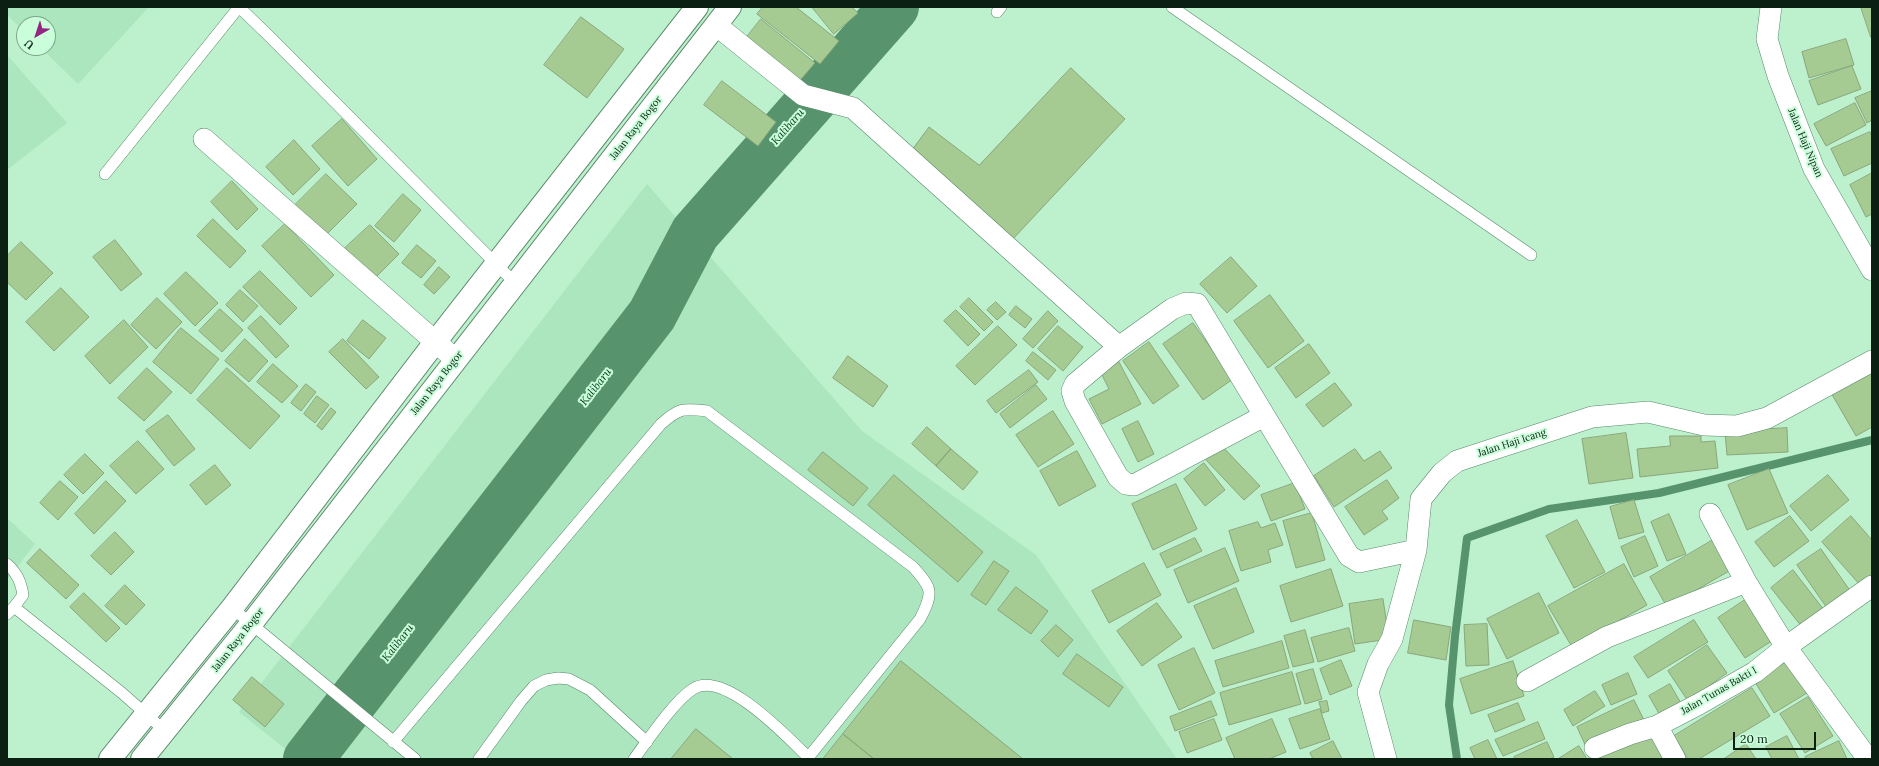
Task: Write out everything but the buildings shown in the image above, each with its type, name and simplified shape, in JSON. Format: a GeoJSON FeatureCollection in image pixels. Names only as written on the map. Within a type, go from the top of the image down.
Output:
{"type":"FeatureCollection","features":[{"type":"Feature","properties":{"kind":"highway"},"geometry":{"type":"LineString","coordinates":[[110,759],[232,608],[436,341],[697,7]]}},
{"type":"Feature","properties":{"kind":"highway","name":"Jalan Raya Bogor"},"geometry":{"type":"LineString","coordinates":[[142,759],[251,624],[455,359],[516,284],[730,7]]}},
{"type":"Feature","properties":{"kind":"street","name":"Jalan Haji Nipan"},"geometry":{"type":"LineString","coordinates":[[1770,7],[1767,39],[1778,76],[1811,162],[1872,270]]}},
{"type":"Feature","properties":{"kind":"street"},"geometry":{"type":"LineString","coordinates":[[716,25],[803,96],[853,108],[1119,347]]}},
{"type":"Feature","properties":{"kind":"street"},"geometry":{"type":"LineString","coordinates":[[204,139],[455,359]]}},
{"type":"Feature","properties":{"kind":"street"},"geometry":{"type":"LineString","coordinates":[[1264,416],[1134,485],[1126,484],[1118,477],[1075,401],[1072,391],[1075,384],[1119,347],[1172,308],[1186,302],[1197,304],[1349,556],[1359,562],[1416,550]]}},
{"type":"Feature","properties":{"kind":"street","name":"Jalan Haji Icang"},"geometry":{"type":"LineString","coordinates":[[1386,759],[1368,692],[1378,664],[1392,639],[1416,550],[1420,499],[1442,473],[1457,461],[1592,417],[1648,412],[1704,425],[1736,426],[1752,422],[1767,418],[1872,362]]}},
{"type":"Feature","properties":{"kind":"street"},"geometry":{"type":"LineString","coordinates":[[1710,514],[1746,582],[1786,647],[1868,759]]}},
{"type":"Feature","properties":{"kind":"street"},"geometry":{"type":"LineString","coordinates":[[1527,681],[1607,638],[1746,582]]}},
{"type":"Feature","properties":{"kind":"street","name":"Jalan Tunas Bakti I"},"geometry":{"type":"LineString","coordinates":[[1595,748],[1630,734],[1657,726],[1755,672],[1786,647],[1872,586]]}},
{"type":"Feature","properties":{"kind":"street"},"geometry":{"type":"LineString","coordinates":[[1657,726],[1676,759]]}},
{"type":"Feature","properties":{"kind":"lane"},"geometry":{"type":"LineString","coordinates":[[105,174],[239,7],[516,284]]}},
{"type":"Feature","properties":{"kind":"lane"},"geometry":{"type":"LineString","coordinates":[[1172,7],[1531,255]]}},
{"type":"Feature","properties":{"kind":"lane"},"geometry":{"type":"LineString","coordinates":[[392,742],[661,424],[674,412],[689,409],[707,411],[913,567],[927,583],[930,595],[920,619],[808,758],[752,706],[730,692],[708,685],[694,688],[681,698],[634,759]]}},
{"type":"Feature","properties":{"kind":"lane"},"geometry":{"type":"LineString","coordinates":[[7,564],[18,576],[23,594],[10,610],[122,693],[146,716],[165,731]]}},
{"type":"Feature","properties":{"kind":"lane"},"geometry":{"type":"LineString","coordinates":[[232,608],[382,734],[415,759]]}},
{"type":"Feature","properties":{"kind":"lane"},"geometry":{"type":"LineString","coordinates":[[479,759],[521,700],[534,686],[546,680],[558,678],[569,679],[590,690],[647,742]]}},
{"type":"Feature","properties":{"kind":"shaded area"},"geometry":{"type":"Polygon","coordinates":[[[7,7],[149,7],[78,84],[49,56],[56,56],[56,16],[16,16],[16,23],[7,15],[7,7]]]}},
{"type":"Feature","properties":{"kind":"shaded area"},"geometry":{"type":"Polygon","coordinates":[[[7,55],[67,123],[7,170],[7,55]]]}},
{"type":"Feature","properties":{"kind":"shaded area"},"geometry":{"type":"Polygon","coordinates":[[[647,184],[862,431],[1036,555],[1177,759],[298,759],[239,712],[647,184]]]}},
{"type":"Feature","properties":{"kind":"shaded area"},"geometry":{"type":"Polygon","coordinates":[[[7,518],[35,544],[7,580],[7,518]]]}},
{"type":"Feature","properties":{"kind":"waterway","name":"Kalibaru"},"geometry":{"type":"LineString","coordinates":[[308,759],[652,315],[695,233],[894,7]]}},
{"type":"Feature","properties":{"kind":"waterway"},"geometry":{"type":"LineString","coordinates":[[1457,759],[1449,705],[1455,636],[1467,538],[1549,509],[1659,493],[1872,440]]}}]}
